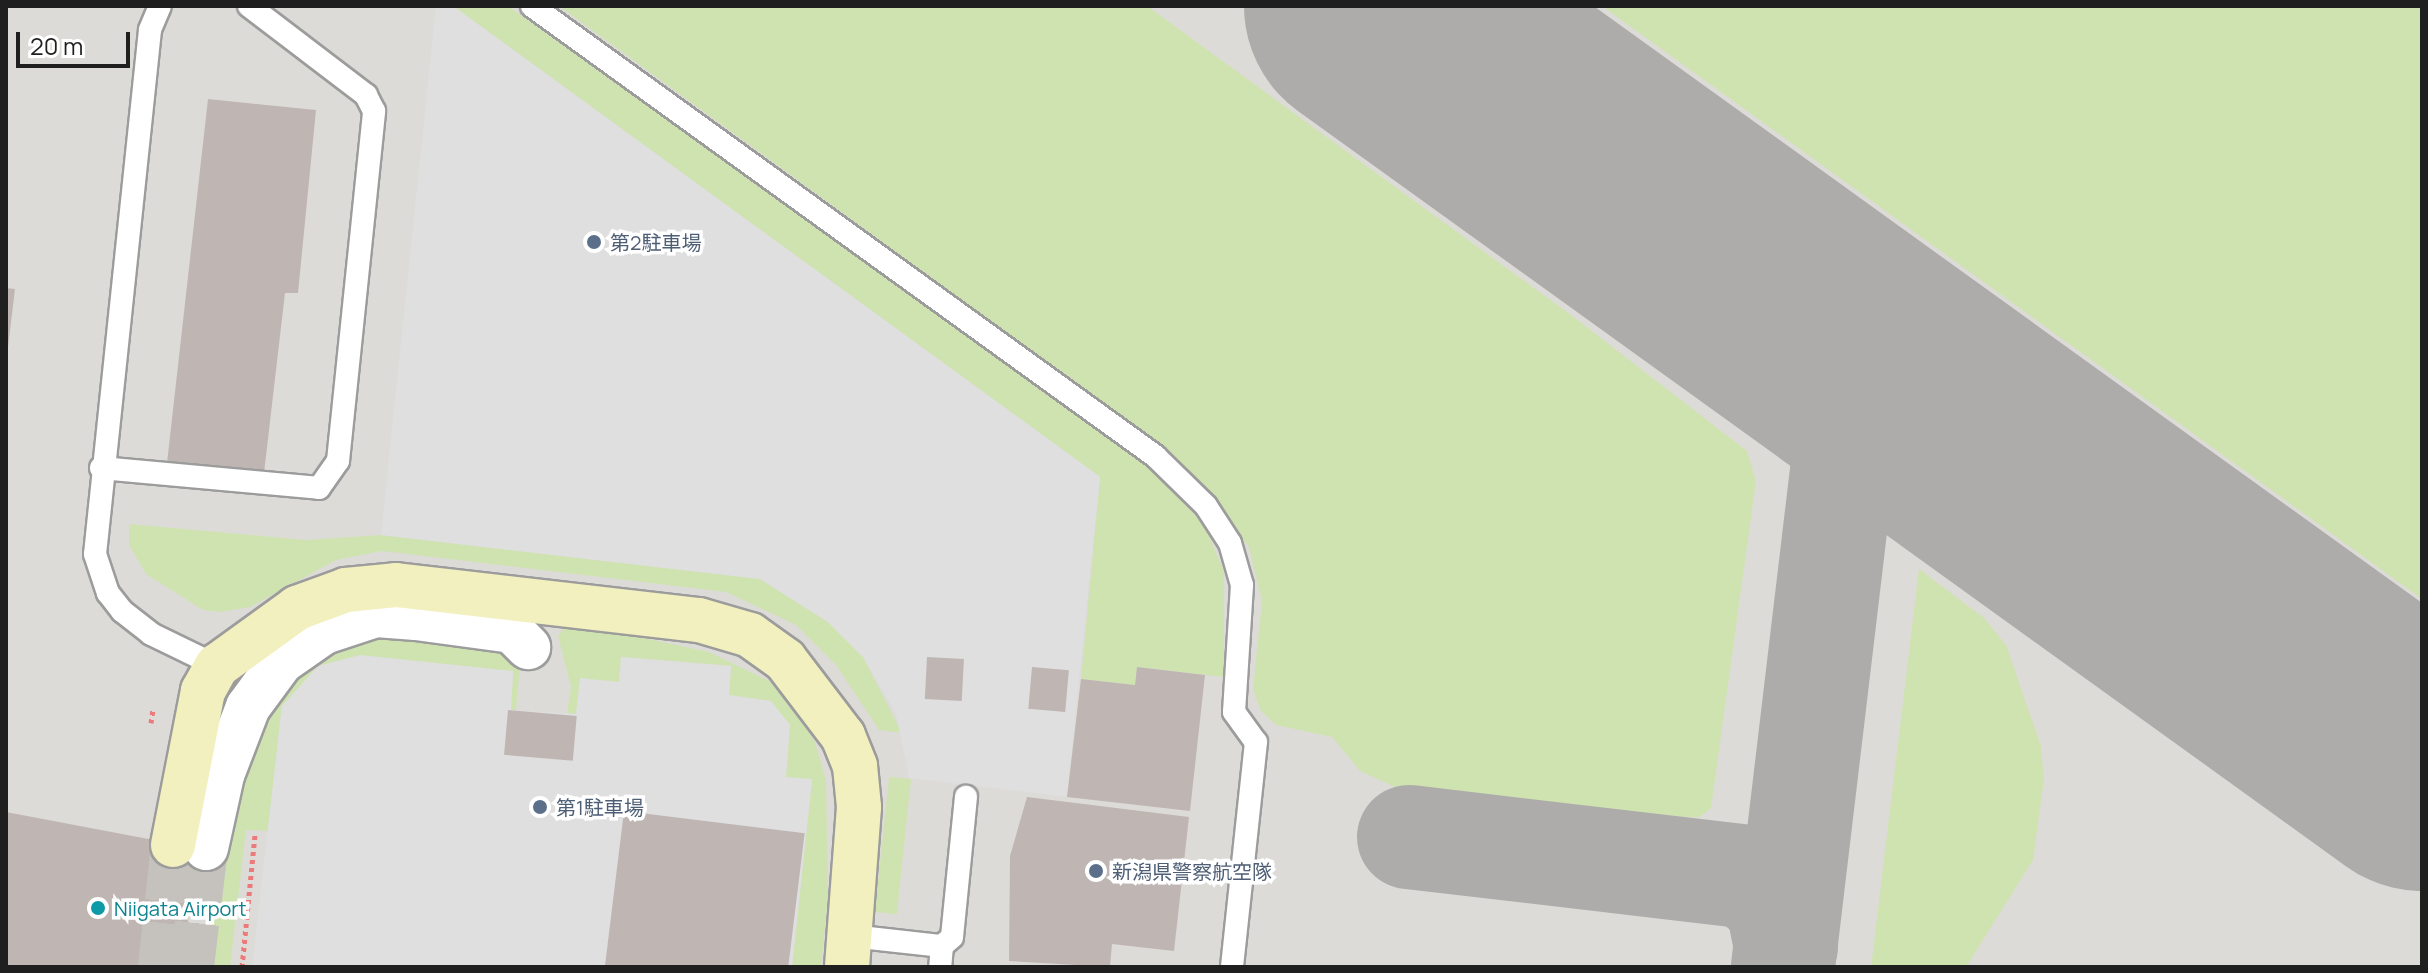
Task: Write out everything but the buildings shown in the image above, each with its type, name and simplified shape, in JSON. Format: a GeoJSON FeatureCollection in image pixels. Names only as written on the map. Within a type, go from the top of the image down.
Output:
{"type":"FeatureCollection","features":[{"type":"Feature","properties":{"kind":"street"},"geometry":{"type":"LineString","coordinates":[[528,647],[512,631],[376,615],[324,632],[281,662],[248,707],[190,846],[195,718],[217,666],[297,608],[346,590],[396,585],[699,620],[750,635],[785,660],[817,695],[855,766],[849,951]]}},
{"type":"Feature","properties":{"kind":"lane"},"geometry":{"type":"LineString","coordinates":[[160,6],[150,30],[101,468],[95,554],[108,593],[151,634],[217,666]]}},
{"type":"Feature","properties":{"kind":"lane"},"geometry":{"type":"LineString","coordinates":[[101,468],[319,488],[338,461],[374,111],[366,95],[249,6]]}},
{"type":"Feature","properties":{"kind":"lane"},"geometry":{"type":"LineString","coordinates":[[532,6],[1155,456],[1206,506],[1230,543],[1242,585],[1234,712],[1256,742],[1232,967]]}},
{"type":"Feature","properties":{"kind":"lane"},"geometry":{"type":"LineString","coordinates":[[849,951],[941,956],[952,937],[966,797]]}},
{"type":"Feature","properties":{"kind":"path"},"geometry":{"type":"LineString","coordinates":[[242,967],[255,834]]}},
{"type":"Feature","properties":{"kind":"shaded area","name":"Niigata Airport"},"geometry":{"type":"Polygon","coordinates":[[[6,6],[2422,6],[2422,967],[6,967],[6,6]]]}},
{"type":"Feature","properties":{"kind":"shaded area","name":"第2駐車場"},"geometry":{"type":"Polygon","coordinates":[[[436,6],[453,6],[1100,477],[1067,797],[909,778],[896,714],[863,657],[828,622],[760,579],[381,535],[436,6]]]}},
{"type":"Feature","properties":{"kind":"shaded area","name":"第1駐車場"},"geometry":{"type":"Polygon","coordinates":[[[360,655],[513,671],[511,710],[576,714],[580,678],[619,682],[621,657],[731,666],[729,695],[771,701],[790,725],[786,777],[812,779],[792,967],[252,967],[282,706],[318,666],[360,655]]]}},
{"type":"Feature","properties":{"kind":"green space"},"geometry":{"type":"Polygon","coordinates":[[[453,6],[508,6],[1147,464],[1205,526],[1224,572],[1224,677],[1138,667],[1135,685],[1081,679],[1100,477],[453,6]]]}},
{"type":"Feature","properties":{"kind":"green space"},"geometry":{"type":"Polygon","coordinates":[[[559,6],[1147,6],[1575,318],[1747,451],[1756,481],[1711,808],[1700,817],[1684,817],[1395,787],[1360,771],[1332,737],[1276,725],[1261,711],[1253,689],[1262,601],[1249,547],[1173,454],[559,6]]]}},
{"type":"Feature","properties":{"kind":"green space"},"geometry":{"type":"Polygon","coordinates":[[[1602,6],[2422,6],[2422,599],[1602,6]]]}},
{"type":"Feature","properties":{"kind":"green space"},"geometry":{"type":"Polygon","coordinates":[[[129,524],[305,540],[381,535],[760,579],[828,622],[863,657],[902,733],[879,730],[836,665],[796,625],[726,592],[382,551],[336,560],[250,607],[220,612],[203,610],[146,574],[129,545],[129,524]]]}},
{"type":"Feature","properties":{"kind":"green space"},"geometry":{"type":"Polygon","coordinates":[[[1919,569],[1984,618],[2006,645],[2041,746],[2044,779],[2033,860],[1966,967],[1871,967],[1919,569]]]}},
{"type":"Feature","properties":{"kind":"green space"},"geometry":{"type":"Polygon","coordinates":[[[569,622],[709,652],[769,681],[792,702],[815,742],[826,780],[828,896],[821,967],[792,967],[812,780],[786,778],[729,695],[731,666],[622,657],[620,682],[577,714],[567,713],[571,687],[558,636],[569,622]]]}},
{"type":"Feature","properties":{"kind":"green space"},"geometry":{"type":"Polygon","coordinates":[[[368,633],[500,643],[520,665],[516,710],[511,710],[513,671],[282,706],[268,831],[246,830],[230,967],[204,967],[226,818],[280,681],[368,633]]]}},
{"type":"Feature","properties":{"kind":"green space"},"geometry":{"type":"Polygon","coordinates":[[[889,777],[911,779],[897,914],[875,912],[889,777]]]}},
{"type":"Feature","properties":{"kind":"taxiway"},"geometry":{"type":"LineString","coordinates":[[1748,273],[1828,350],[1850,404],[1783,967]]}},
{"type":"Feature","properties":{"kind":"taxiway"},"geometry":{"type":"LineString","coordinates":[[1409,837],[1749,877],[1777,902],[1786,946]]}},
{"type":"Feature","properties":{"kind":"runway"},"geometry":{"type":"LineString","coordinates":[[1373,6],[2422,762]]}},
{"type":"Feature","properties":{"kind":"tunnel"},"geometry":{"type":"LineString","coordinates":[[160,967],[173,845]]}},
{"type":"Feature","properties":{"kind":"tunnel"},"geometry":{"type":"LineString","coordinates":[[192,967],[206,848]]}},
{"type":"Feature","properties":{"kind":"place","name":"第2駐車場"},"geometry":{"type":"Point","coordinates":[594,242]}},
{"type":"Feature","properties":{"kind":"place","name":"第1駐車場"},"geometry":{"type":"Point","coordinates":[540,807]}},
{"type":"Feature","properties":{"kind":"place","name":"新潟県警察航空隊"},"geometry":{"type":"Point","coordinates":[1096,871]}},
{"type":"Feature","properties":{"kind":"place","name":"Niigata Airport"},"geometry":{"type":"Point","coordinates":[98,908]}}]}
